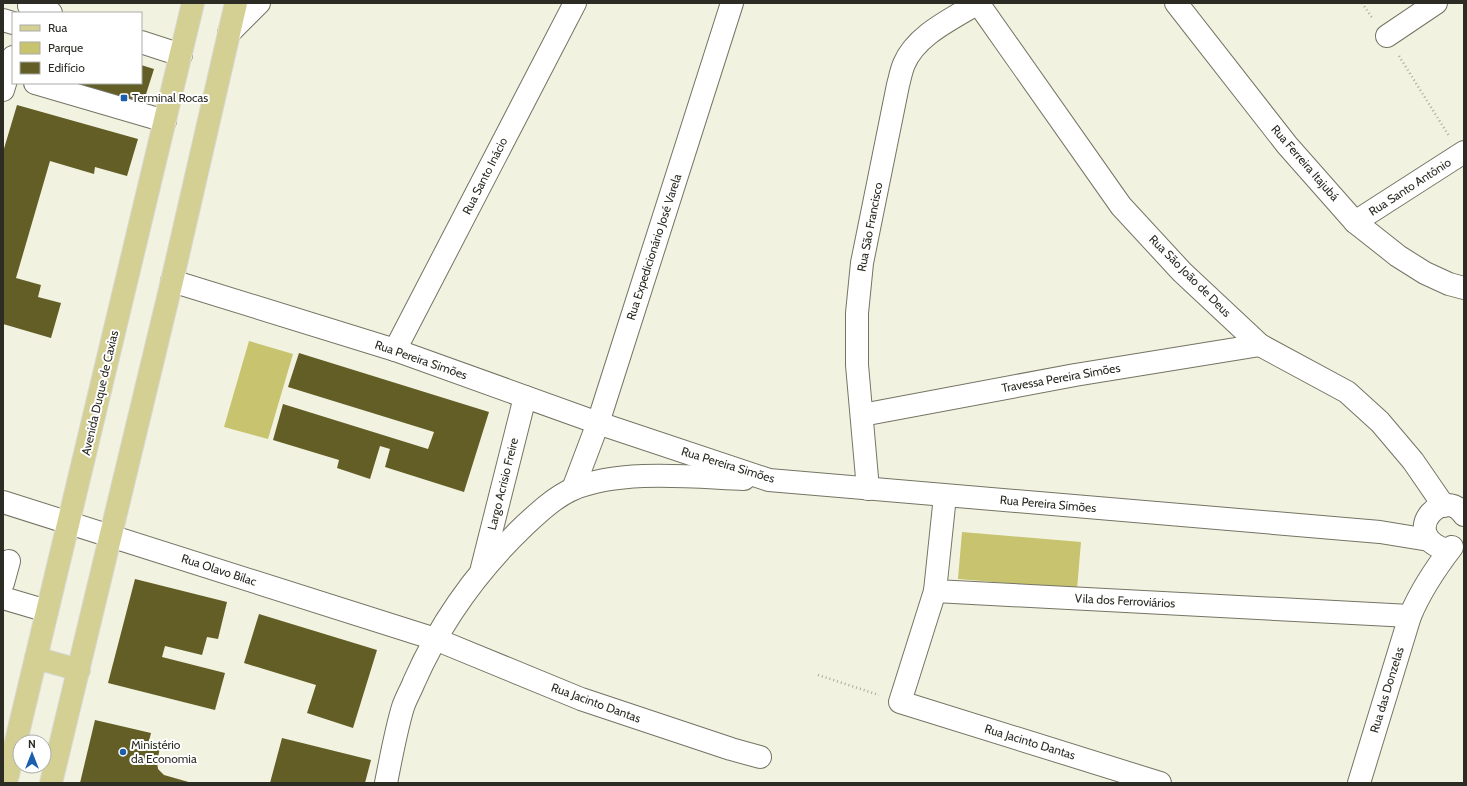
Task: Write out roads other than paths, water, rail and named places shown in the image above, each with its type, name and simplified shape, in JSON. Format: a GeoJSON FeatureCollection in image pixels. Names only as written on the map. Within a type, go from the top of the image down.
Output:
{"type":"FeatureCollection","features":[{"type":"Feature","properties":{"kind":"main road","name":"Avenida Duque de Caxias"},"geometry":{"type":"LineString","coordinates":[[6,783],[193,3]]}},
{"type":"Feature","properties":{"kind":"main road"},"geometry":{"type":"LineString","coordinates":[[51,783],[172,281],[236,3]]}},
{"type":"Feature","properties":{"kind":"main road"},"geometry":{"type":"LineString","coordinates":[[36,658],[79,670]]}},
{"type":"Feature","properties":{"kind":"street"},"geometry":{"type":"LineString","coordinates":[[229,33],[259,3]]}},
{"type":"Feature","properties":{"kind":"street","name":"Rua Santo Inácio"},"geometry":{"type":"LineString","coordinates":[[396,350],[575,3]]}},
{"type":"Feature","properties":{"kind":"street","name":"Rua Expedicionário José Varela"},"geometry":{"type":"LineString","coordinates":[[573,489],[598,423],[732,3]]}},
{"type":"Feature","properties":{"kind":"street","name":"Rua São João de Deus"},"geometry":{"type":"LineString","coordinates":[[978,3],[1122,206],[1182,272],[1260,345],[1347,392],[1384,427],[1413,461],[1442,532]]}},
{"type":"Feature","properties":{"kind":"street","name":"Rua São Francisco"},"geometry":{"type":"LineString","coordinates":[[868,489],[857,365],[857,313],[862,270],[898,85],[904,63],[914,49],[928,34],[978,3]]}},
{"type":"Feature","properties":{"kind":"street","name":"Rua Ferreira Itajubá"},"geometry":{"type":"LineString","coordinates":[[1176,3],[1287,145],[1355,222],[1398,256],[1425,273],[1449,284],[1464,288]]}},
{"type":"Feature","properties":{"kind":"street"},"geometry":{"type":"LineString","coordinates":[[1387,36],[1436,3]]}},
{"type":"Feature","properties":{"kind":"street"},"geometry":{"type":"LineString","coordinates":[[28,7],[48,12]]}},
{"type":"Feature","properties":{"kind":"street"},"geometry":{"type":"LineString","coordinates":[[142,42],[181,55]]}},
{"type":"Feature","properties":{"kind":"street"},"geometry":{"type":"LineString","coordinates":[[38,84],[165,121]]}},
{"type":"Feature","properties":{"kind":"street","name":"Rua Santo Antônio"},"geometry":{"type":"LineString","coordinates":[[1355,222],[1462,153]]}},
{"type":"Feature","properties":{"kind":"street","name":"Rua Pereira Simões"},"geometry":{"type":"LineString","coordinates":[[172,281],[396,350],[598,423],[769,480],[1380,532],[1405,526],[1442,532]]}},
{"type":"Feature","properties":{"kind":"street","name":"Travessa Pereira Simões"},"geometry":{"type":"LineString","coordinates":[[862,415],[1075,375],[1260,345]]}},
{"type":"Feature","properties":{"kind":"street","name":"Largo Acrisio Freire"},"geometry":{"type":"LineString","coordinates":[[482,571],[525,397]]}},
{"type":"Feature","properties":{"kind":"street"},"geometry":{"type":"LineString","coordinates":[[386,783],[403,706],[435,639],[482,571],[536,514],[556,499],[573,489],[603,480],[672,476],[769,480]]}},
{"type":"Feature","properties":{"kind":"street"},"geometry":{"type":"LineString","coordinates":[[935,591],[945,496]]}},
{"type":"Feature","properties":{"kind":"street","name":"Rua Olavo Bilac"},"geometry":{"type":"LineString","coordinates":[[3,502],[435,639]]}},
{"type":"Feature","properties":{"kind":"street"},"geometry":{"type":"LineString","coordinates":[[1442,532],[1450,506],[1457,508],[1464,515]]}},
{"type":"Feature","properties":{"kind":"street","name":"Rua das Donzelas"},"geometry":{"type":"LineString","coordinates":[[1359,783],[1414,607],[1435,569],[1442,532]]}},
{"type":"Feature","properties":{"kind":"street"},"geometry":{"type":"LineString","coordinates":[[3,583],[9,561]]}},
{"type":"Feature","properties":{"kind":"street","name":"Vila dos Ferroviários"},"geometry":{"type":"LineString","coordinates":[[935,591],[1414,607]]}},
{"type":"Feature","properties":{"kind":"street","name":"Rua Jacinto Dantas"},"geometry":{"type":"LineString","coordinates":[[935,591],[900,702],[1160,783]]}},
{"type":"Feature","properties":{"kind":"street"},"geometry":{"type":"LineString","coordinates":[[3,598],[47,611]]}},
{"type":"Feature","properties":{"kind":"street","name":"Rua Jacinto Dantas"},"geometry":{"type":"LineString","coordinates":[[435,639],[581,699],[731,749],[760,757]]}},
{"type":"Feature","properties":{"kind":"place","name":"Terminal Rocas"},"geometry":{"type":"Point","coordinates":[124,98]}},
{"type":"Feature","properties":{"kind":"place","name":"Ministério da Economia"},"geometry":{"type":"Point","coordinates":[123,752]}}]}
